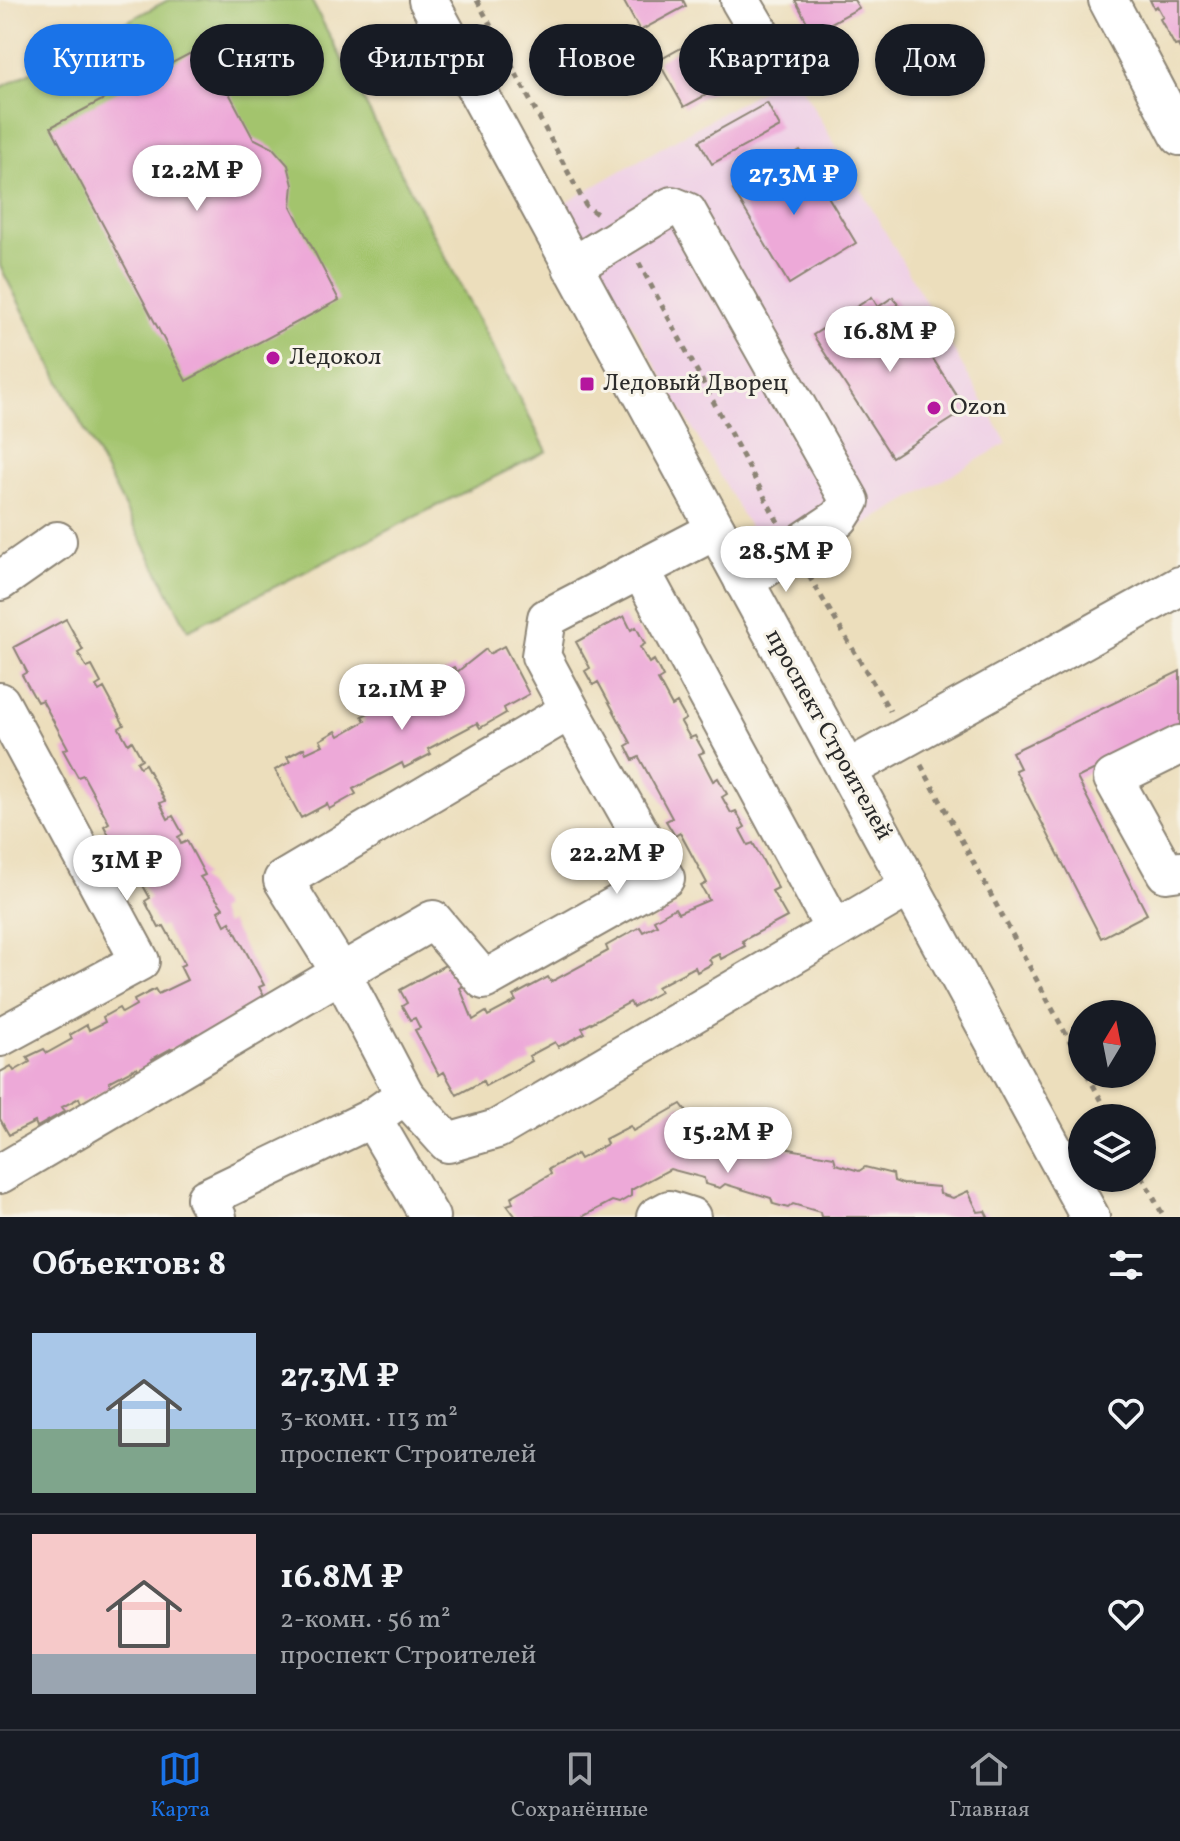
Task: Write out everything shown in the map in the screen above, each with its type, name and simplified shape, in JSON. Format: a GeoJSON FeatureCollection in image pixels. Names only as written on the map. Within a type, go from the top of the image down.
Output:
{"type":"FeatureCollection","features":[{"type":"Feature","properties":{"kind":"street","name":"проспект Строителей"},"geometry":{"type":"LineString","coordinates":[[428,0],[1090,1217]]}},
{"type":"Feature","properties":{"kind":"street"},"geometry":{"type":"LineString","coordinates":[[740,0],[754,24]]}},
{"type":"Feature","properties":{"kind":"street"},"geometry":{"type":"LineString","coordinates":[[1108,0],[1180,136]]}},
{"type":"Feature","properties":{"kind":"street"},"geometry":{"type":"LineString","coordinates":[[572,267],[672,206],[687,212],[850,501],[839,518],[744,582]]}},
{"type":"Feature","properties":{"kind":"street"},"geometry":{"type":"LineString","coordinates":[[0,1174],[433,920],[484,980],[665,878],[541,656],[547,618],[716,530]]}},
{"type":"Feature","properties":{"kind":"street"},"geometry":{"type":"LineString","coordinates":[[0,581],[57,541]]}},
{"type":"Feature","properties":{"kind":"street"},"geometry":{"type":"LineString","coordinates":[[641,571],[835,930]]}},
{"type":"Feature","properties":{"kind":"street"},"geometry":{"type":"LineString","coordinates":[[847,770],[1180,586]]}},
{"type":"Feature","properties":{"kind":"street"},"geometry":{"type":"LineString","coordinates":[[0,702],[140,961],[0,1037]]}},
{"type":"Feature","properties":{"kind":"street"},"geometry":{"type":"LineString","coordinates":[[570,710],[283,880],[341,973],[405,1095],[448,1143],[497,1129],[910,886]]}},
{"type":"Feature","properties":{"kind":"street"},"geometry":{"type":"LineString","coordinates":[[1180,745],[1113,778],[1166,873],[1180,871]]}},
{"type":"Feature","properties":{"kind":"street"},"geometry":{"type":"LineString","coordinates":[[217,1217],[206,1198],[372,1118],[405,1095]]}},
{"type":"Feature","properties":{"kind":"street"},"geometry":{"type":"LineString","coordinates":[[372,1118],[430,1217]]}},
{"type":"Feature","properties":{"kind":"street"},"geometry":{"type":"LineString","coordinates":[[656,1217],[669,1210],[691,1217]]}},
{"type":"Feature","properties":{"kind":"path"},"geometry":{"type":"LineString","coordinates":[[1151,1192],[1164,1217]]}},
{"type":"Feature","properties":{"kind":"shaded area"},"geometry":{"type":"Polygon","coordinates":[[[751,96],[807,96],[1007,443],[777,575],[563,204],[751,96]]]}},
{"type":"Feature","properties":{"kind":"green space","name":"Ледокол"},"geometry":{"type":"Polygon","coordinates":[[[168,0],[311,0],[324,24],[190,24],[190,96],[324,96],[324,25],[340,55],[340,96],[361,96],[547,451],[188,630],[0,266],[0,88],[24,75],[24,96],[174,96],[174,24],[122,24],[168,0]]]}},
{"type":"Feature","properties":{"kind":"building"},"geometry":{"type":"Polygon","coordinates":[[[623,0],[683,0],[686,6],[653,24],[636,24],[623,0]]]}},
{"type":"Feature","properties":{"kind":"building"},"geometry":{"type":"Polygon","coordinates":[[[795,0],[854,0],[859,8],[830,24],[808,24],[795,0]]]}},
{"type":"Feature","properties":{"kind":"building"},"geometry":{"type":"Polygon","coordinates":[[[1150,0],[1180,0],[1180,49],[1178,45],[1175,46],[1160,19],[1163,17],[1157,6],[1154,8],[1150,0]]]}},
{"type":"Feature","properties":{"kind":"building"},"geometry":{"type":"Polygon","coordinates":[[[679,49],[679,96],[704,96],[684,107],[663,70],[663,58],[679,49]]]}},
{"type":"Feature","properties":{"kind":"building"},"geometry":{"type":"Polygon","coordinates":[[[190,53],[190,96],[231,96],[253,138],[273,148],[288,165],[293,185],[291,206],[339,300],[186,381],[51,127],[110,96],[174,96],[174,62],[190,53]]]}},
{"type":"Feature","properties":{"kind":"building"},"geometry":{"type":"Polygon","coordinates":[[[767,103],[780,127],[712,164],[699,141],[767,103]]]}},
{"type":"Feature","properties":{"kind":"building"},"geometry":{"type":"Polygon","coordinates":[[[800,150],[856,243],[789,284],[733,190],[800,150]]]}},
{"type":"Feature","properties":{"kind":"building"},"geometry":{"type":"Polygon","coordinates":[[[872,297],[878,307],[893,297],[966,410],[892,457],[813,335],[872,297]]]}},
{"type":"Feature","properties":{"kind":"building"},"geometry":{"type":"Polygon","coordinates":[[[624,616],[631,630],[636,627],[645,644],[640,647],[649,663],[654,660],[663,677],[658,680],[672,706],[677,703],[686,719],[681,722],[690,738],[695,736],[704,752],[699,754],[713,781],[718,778],[727,794],[722,797],[731,813],[736,811],[745,827],[740,830],[748,845],[753,843],[778,888],[772,891],[787,917],[742,941],[745,946],[721,959],[719,954],[709,959],[712,964],[697,972],[695,967],[657,987],[660,992],[633,1007],[630,1002],[582,1028],[585,1033],[558,1047],[555,1042],[529,1056],[532,1061],[485,1086],[483,1081],[457,1095],[444,1072],[439,1075],[415,1030],[420,1028],[415,1018],[410,1020],[402,1006],[407,1003],[400,990],[447,964],[465,985],[460,988],[473,1020],[486,1012],[488,1016],[516,1001],[513,996],[548,977],[551,982],[608,951],[606,946],[640,927],[643,932],[657,925],[654,920],[675,908],[678,913],[709,900],[701,886],[707,883],[680,833],[675,836],[666,821],[672,818],[639,757],[633,760],[626,746],[631,743],[598,682],[593,685],[585,671],[590,668],[576,642],[624,616]]]}},
{"type":"Feature","properties":{"kind":"building"},"geometry":{"type":"Polygon","coordinates":[[[66,619],[83,650],[78,653],[87,668],[92,666],[101,683],[96,686],[99,691],[104,688],[124,725],[119,728],[128,744],[132,741],[142,759],[137,762],[140,767],[145,764],[165,801],[160,803],[168,819],[173,816],[183,834],[178,837],[181,844],[187,841],[205,875],[200,877],[223,908],[218,911],[225,925],[230,922],[264,985],[259,987],[265,998],[199,1039],[197,1034],[187,1040],[190,1044],[175,1052],[172,1048],[152,1059],[155,1063],[140,1072],[137,1067],[109,1082],[111,1087],[81,1103],[79,1098],[62,1107],[65,1111],[37,1127],[35,1122],[9,1135],[0,1119],[0,1072],[11,1066],[14,1071],[30,1062],[27,1057],[44,1049],[47,1053],[72,1039],[70,1035],[87,1025],[89,1030],[105,1022],[103,1017],[119,1008],[122,1013],[136,1005],[134,1000],[155,989],[158,994],[187,980],[180,966],[185,964],[164,926],[159,928],[145,901],[150,898],[123,850],[118,853],[104,826],[109,823],[83,775],[78,777],[63,750],[68,748],[42,700],[37,702],[22,675],[27,672],[14,647],[66,619]]]}},
{"type":"Feature","properties":{"kind":"building"},"geometry":{"type":"Polygon","coordinates":[[[504,646],[529,694],[504,708],[506,713],[480,728],[477,723],[428,749],[431,754],[404,768],[402,763],[353,789],[356,794],[329,809],[327,804],[301,818],[275,770],[290,762],[287,757],[304,748],[306,753],[323,745],[320,740],[336,731],[339,736],[365,721],[362,716],[379,708],[381,713],[398,704],[395,699],[412,690],[414,695],[440,681],[437,676],[454,667],[457,672],[486,649],[489,654],[504,646]]]}},
{"type":"Feature","properties":{"kind":"building"},"geometry":{"type":"Polygon","coordinates":[[[1180,671],[1180,727],[1077,778],[1147,914],[1101,938],[1015,770],[1020,768],[1012,752],[1180,671]]]}},
{"type":"Feature","properties":{"kind":"building"},"geometry":{"type":"Polygon","coordinates":[[[681,1104],[694,1121],[715,1122],[716,1128],[744,1137],[749,1132],[775,1140],[778,1146],[784,1148],[834,1157],[836,1164],[859,1171],[865,1167],[893,1174],[894,1181],[902,1184],[939,1187],[940,1194],[953,1198],[968,1191],[978,1212],[985,1211],[988,1217],[821,1217],[820,1212],[793,1204],[788,1208],[773,1204],[771,1198],[725,1184],[720,1188],[705,1184],[704,1178],[670,1169],[631,1190],[631,1196],[619,1203],[612,1201],[582,1217],[516,1217],[507,1205],[513,1203],[511,1197],[551,1174],[549,1169],[577,1154],[580,1159],[607,1144],[605,1139],[630,1126],[633,1131],[681,1104]]]}},
{"type":"Feature","properties":{"kind":"place","name":"Ледокол"},"geometry":{"type":"Point","coordinates":[273,358]}},
{"type":"Feature","properties":{"kind":"place","name":"Ледовый Дворец"},"geometry":{"type":"Point","coordinates":[587,384]}},
{"type":"Feature","properties":{"kind":"place","name":"Ozon"},"geometry":{"type":"Point","coordinates":[934,408]}}]}
